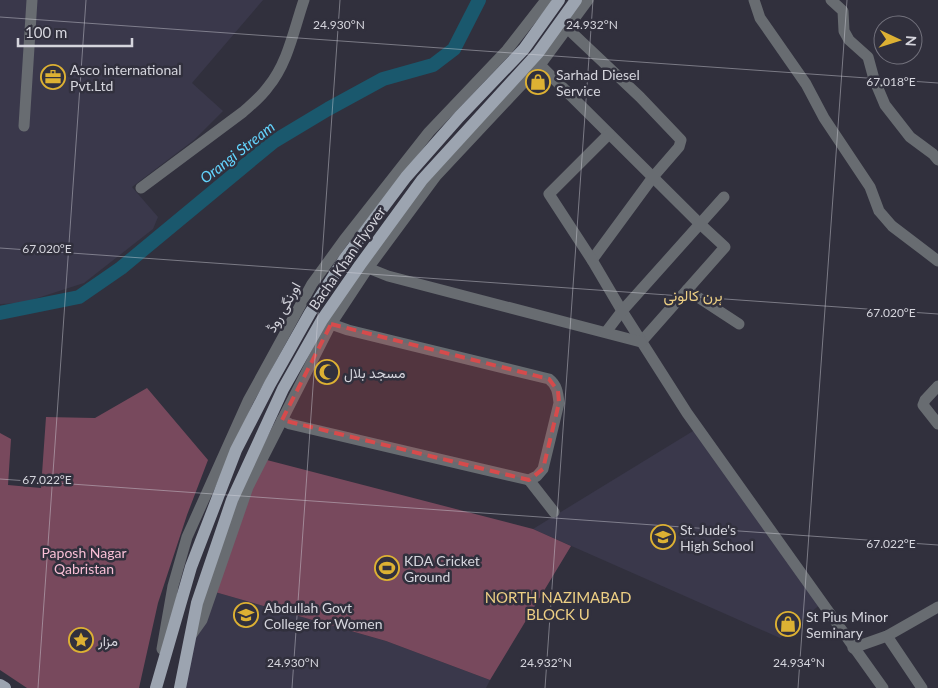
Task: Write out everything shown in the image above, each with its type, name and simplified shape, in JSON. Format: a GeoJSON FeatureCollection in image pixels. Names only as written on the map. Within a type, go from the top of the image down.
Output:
{"type":"FeatureCollection","features":[{"type":"Feature","properties":{"kind":"main road","name":"Bacha Khan Flyover"},"geometry":{"type":"LineString","coordinates":[[156,688],[191,567],[236,450],[310,313],[340,266],[406,176],[524,49],[559,0]]}},
{"type":"Feature","properties":{"kind":"main road","name":"Bacha Khan Flyover"},"geometry":{"type":"LineString","coordinates":[[180,688],[197,603],[206,573],[232,500],[283,389],[338,295],[422,180],[538,53],[576,0]]}},
{"type":"Feature","properties":{"kind":"main road"},"geometry":{"type":"LineString","coordinates":[[0,685],[5,688]]}},
{"type":"Feature","properties":{"kind":"street"},"geometry":{"type":"LineString","coordinates":[[24,126],[32,0]]}},
{"type":"Feature","properties":{"kind":"street"},"geometry":{"type":"LineString","coordinates":[[141,188],[243,112],[270,86],[287,53],[304,0]]}},
{"type":"Feature","properties":{"kind":"street","name":"اورنگی روڈ"},"geometry":{"type":"LineString","coordinates":[[156,688],[173,586],[188,536],[248,401],[312,284],[429,132],[507,50],[546,0]]}},
{"type":"Feature","properties":{"kind":"street"},"geometry":{"type":"LineString","coordinates":[[192,634],[202,620],[248,487],[331,324],[368,268],[436,176],[540,65],[588,0]]}},
{"type":"Feature","properties":{"kind":"street"},"geometry":{"type":"LineString","coordinates":[[754,0],[760,18],[806,84],[824,118],[870,187],[879,211],[892,226],[938,261]]}},
{"type":"Feature","properties":{"kind":"street"},"geometry":{"type":"LineString","coordinates":[[831,0],[843,11],[844,30],[849,40],[868,56],[874,79],[885,105],[910,137],[938,160]]}},
{"type":"Feature","properties":{"kind":"street"},"geometry":{"type":"LineString","coordinates":[[567,28],[640,97],[679,137],[681,143],[592,260]]}},
{"type":"Feature","properties":{"kind":"street"},"geometry":{"type":"LineString","coordinates":[[540,65],[725,247],[641,342]]}},
{"type":"Feature","properties":{"kind":"street"},"geometry":{"type":"LineString","coordinates":[[609,134],[548,194],[592,260],[641,342],[687,413],[882,688]]}},
{"type":"Feature","properties":{"kind":"street"},"geometry":{"type":"LineString","coordinates":[[606,332],[622,311],[724,197]]}},
{"type":"Feature","properties":{"kind":"street"},"geometry":{"type":"LineString","coordinates":[[368,268],[388,276],[641,342]]}},
{"type":"Feature","properties":{"kind":"street"},"geometry":{"type":"LineString","coordinates":[[687,290],[740,324]]}},
{"type":"Feature","properties":{"kind":"street"},"geometry":{"type":"LineString","coordinates":[[331,324],[348,330],[549,379],[554,382],[558,392],[559,403],[543,469],[537,476],[529,480]]}},
{"type":"Feature","properties":{"kind":"street"},"geometry":{"type":"LineString","coordinates":[[938,386],[925,400],[923,405],[938,424]]}},
{"type":"Feature","properties":{"kind":"street"},"geometry":{"type":"LineString","coordinates":[[282,420],[290,424],[529,480],[554,512]]}},
{"type":"Feature","properties":{"kind":"street"},"geometry":{"type":"LineString","coordinates":[[853,648],[887,636],[938,607]]}},
{"type":"Feature","properties":{"kind":"street"},"geometry":{"type":"LineString","coordinates":[[887,636],[922,688]]}},
{"type":"Feature","properties":{"kind":"highlighted area"},"geometry":{"type":"Polygon","coordinates":[[[331,324],[549,379],[558,391],[559,403],[543,469],[529,480],[282,420],[331,324]]]}},
{"type":"Feature","properties":{"kind":"shaded area"},"geometry":{"type":"Polygon","coordinates":[[[0,0],[263,0],[192,83],[223,111],[194,140],[132,187],[158,217],[153,229],[84,283],[22,303],[0,304],[0,0]]]}},
{"type":"Feature","properties":{"kind":"shaded area","name":"St. Jude's High School"},"geometry":{"type":"Polygon","coordinates":[[[698,428],[822,603],[780,638],[533,529],[698,428]]]}},
{"type":"Feature","properties":{"kind":"shaded area","name":"Abdullah Govt College for Women"},"geometry":{"type":"Polygon","coordinates":[[[208,590],[386,641],[490,680],[486,688],[174,688],[208,590]]]}},
{"type":"Feature","properties":{"kind":"green space","name":"Paposh Nagar Qabristan"},"geometry":{"type":"Polygon","coordinates":[[[147,388],[208,460],[187,515],[158,603],[139,688],[27,688],[0,670],[0,433],[11,439],[8,485],[41,488],[46,417],[95,418],[147,388]]]}},
{"type":"Feature","properties":{"kind":"green space","name":"KDA Cricket Ground"},"geometry":{"type":"Polygon","coordinates":[[[263,459],[533,529],[571,546],[490,680],[386,641],[208,590],[263,459]]]}},
{"type":"Feature","properties":{"kind":"waterway","name":"Orangi Stream"},"geometry":{"type":"LineString","coordinates":[[0,313],[79,297],[121,268],[273,142],[383,79],[433,65],[454,49],[479,0]]}},
{"type":"Feature","properties":{"kind":"place","name":"Asco international Pvt.Ltd"},"geometry":{"type":"Point","coordinates":[53,77]}},
{"type":"Feature","properties":{"kind":"place","name":"Sarhad Diesel Service"},"geometry":{"type":"Point","coordinates":[538,82]}},
{"type":"Feature","properties":{"kind":"place","name":"مسجد بلال"},"geometry":{"type":"Point","coordinates":[327,372]}},
{"type":"Feature","properties":{"kind":"place","name":"St. Jude's High School"},"geometry":{"type":"Point","coordinates":[663,537]}},
{"type":"Feature","properties":{"kind":"place","name":"KDA Cricket Ground"},"geometry":{"type":"Point","coordinates":[387,568]}},
{"type":"Feature","properties":{"kind":"place","name":"Abdullah Govt College for Women"},"geometry":{"type":"Point","coordinates":[246,615]}},
{"type":"Feature","properties":{"kind":"place","name":"St Pius Minor Seminary"},"geometry":{"type":"Point","coordinates":[788,624]}},
{"type":"Feature","properties":{"kind":"place","name":"مزار"},"geometry":{"type":"Point","coordinates":[81,640]}},
{"type":"Feature","properties":{"kind":"district","name":"ہرن کالونی"},"geometry":{"type":"Point","coordinates":[693,295]}},
{"type":"Feature","properties":{"kind":"district","name":"NORTH NAZIMABAD BLOCK U"},"geometry":{"type":"Point","coordinates":[558,606]}}]}
